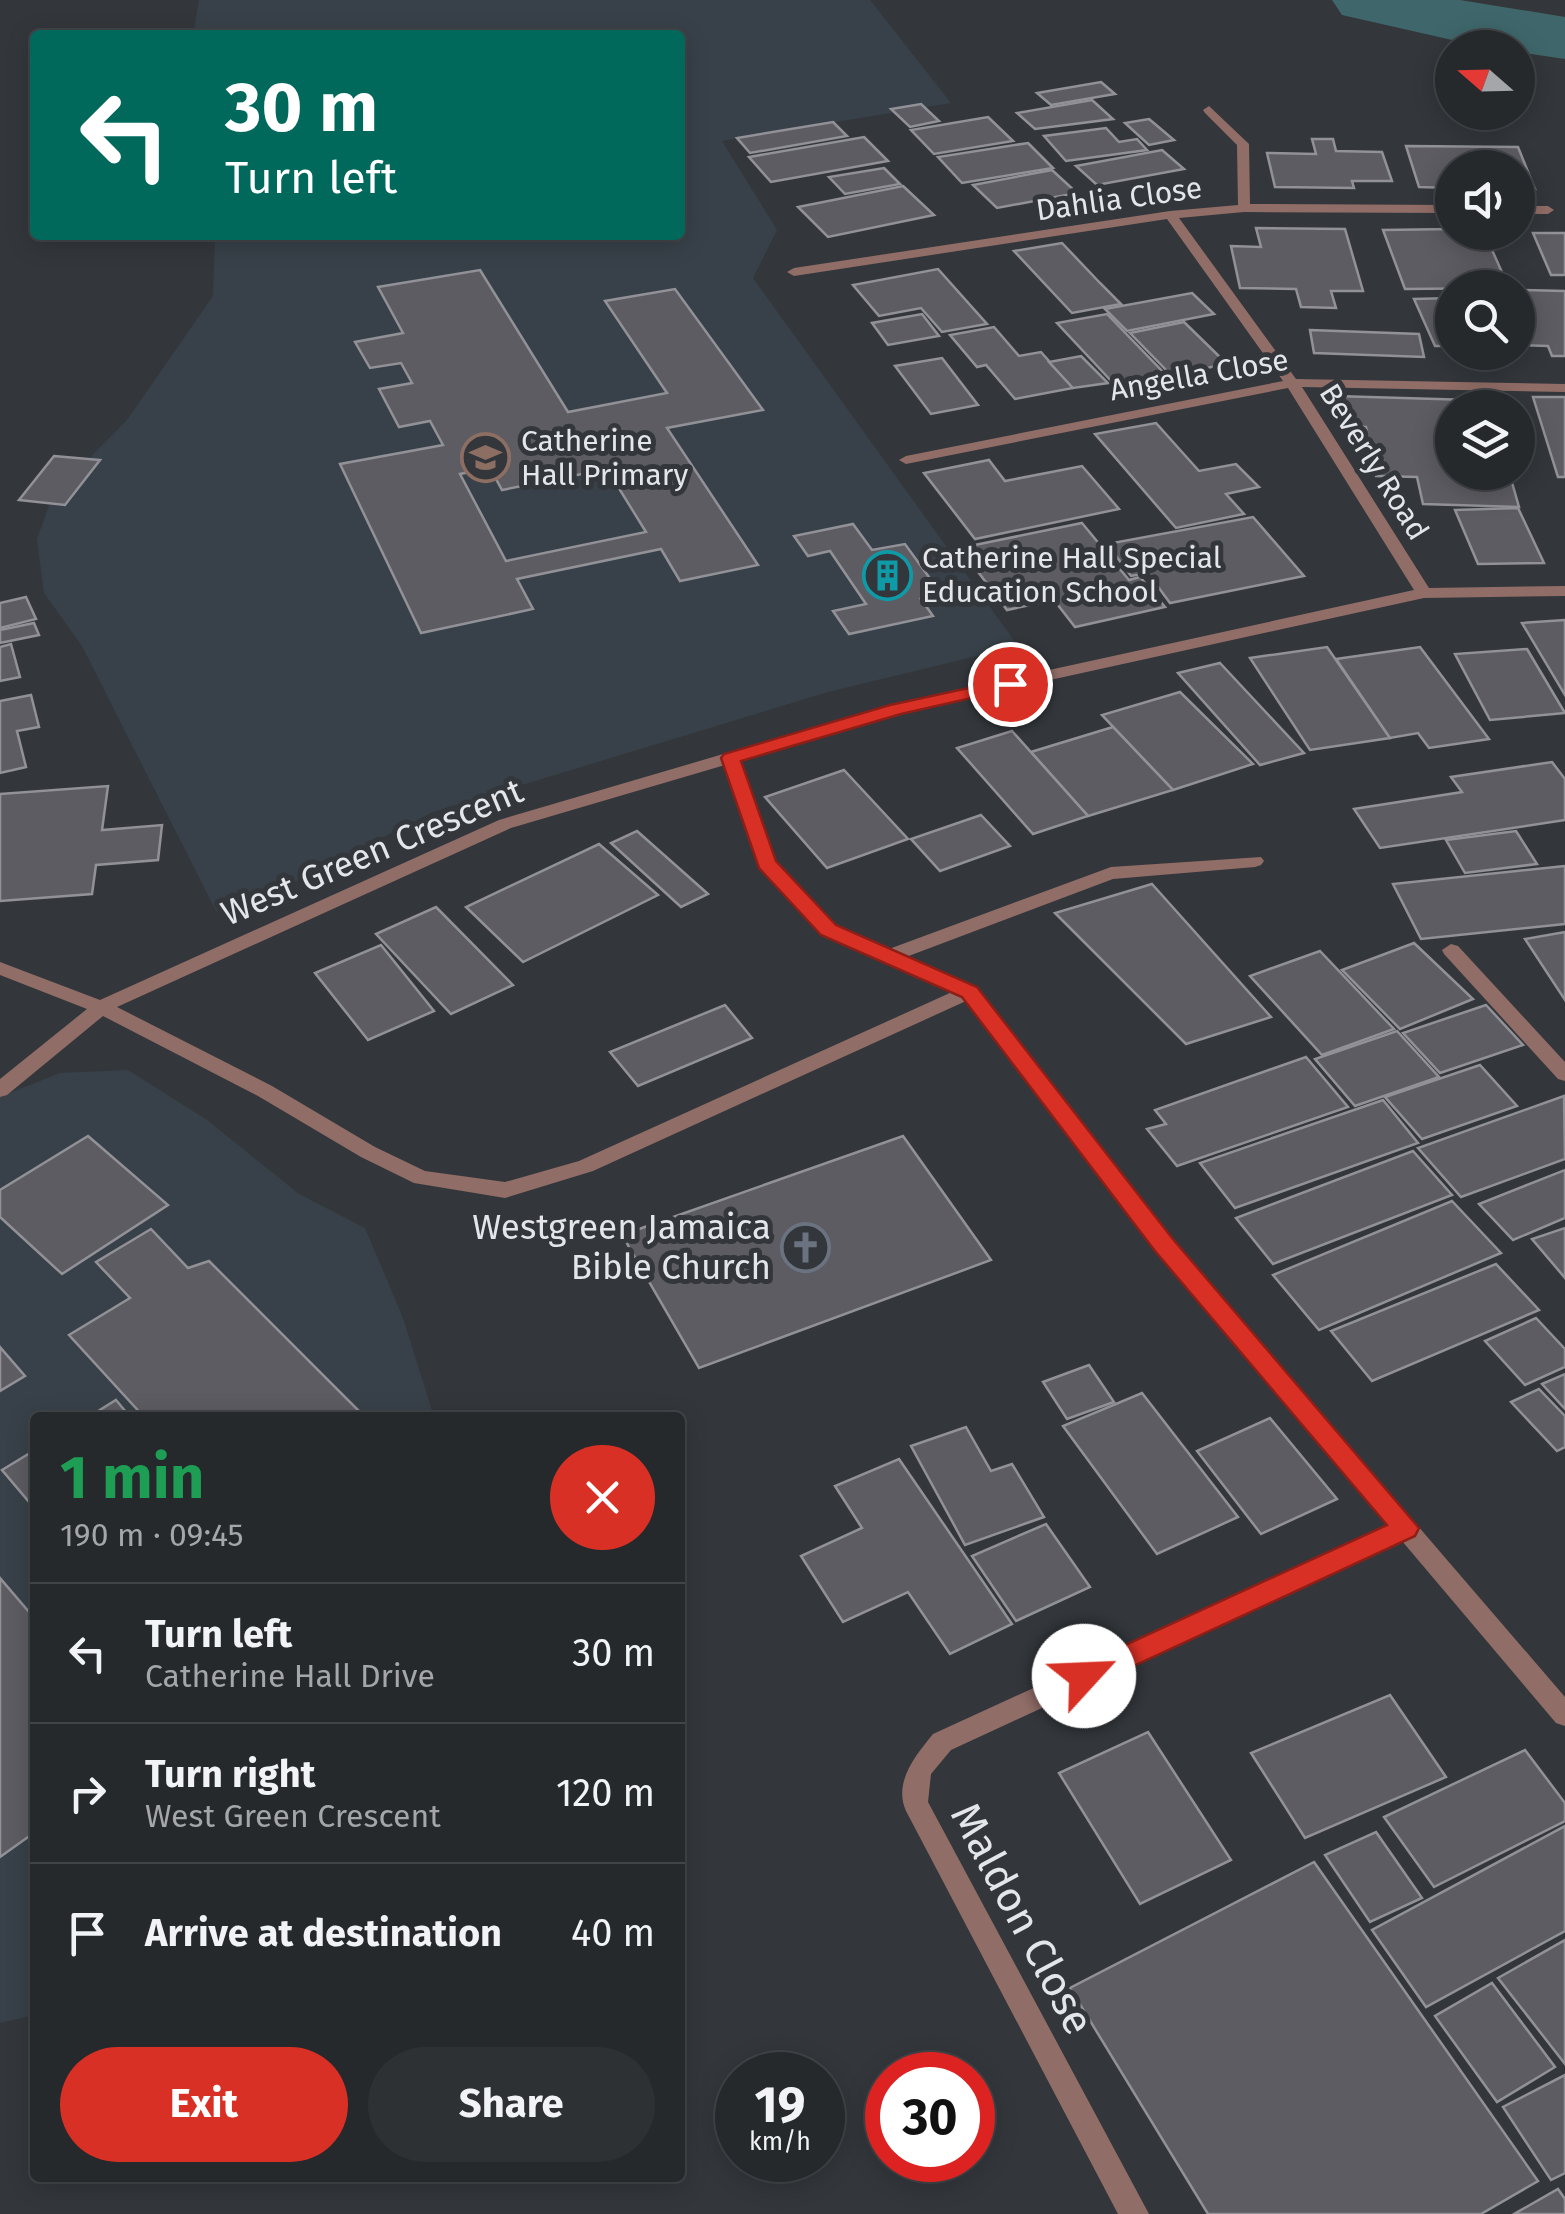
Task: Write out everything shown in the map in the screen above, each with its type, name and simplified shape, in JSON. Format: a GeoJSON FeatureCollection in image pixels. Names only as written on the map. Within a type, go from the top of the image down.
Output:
{"type":"FeatureCollection","features":[{"type":"Feature","properties":{"kind":"street"},"geometry":{"type":"LineString","coordinates":[[1209,110],[1243,144],[1244,208]]}},
{"type":"Feature","properties":{"kind":"street","name":"Dahlia Close"},"geometry":{"type":"LineString","coordinates":[[794,272],[1170,215],[1244,208],[1435,210]]}},
{"type":"Feature","properties":{"kind":"street"},"geometry":{"type":"LineString","coordinates":[[1535,210],[1548,210]]}},
{"type":"Feature","properties":{"kind":"street","name":"Beverly Road"},"geometry":{"type":"LineString","coordinates":[[1170,215],[1292,383],[1424,593]]}},
{"type":"Feature","properties":{"kind":"street","name":"Angella Close"},"geometry":{"type":"LineString","coordinates":[[906,460],[1292,383],[1565,388]]}},
{"type":"Feature","properties":{"kind":"street","name":"West Green Crescent"},"geometry":{"type":"LineString","coordinates":[[0,1090],[101,1007],[505,824],[896,709],[1424,593],[1565,591]]}},
{"type":"Feature","properties":{"kind":"street"},"geometry":{"type":"LineString","coordinates":[[730,758],[766,863],[829,930],[970,992],[1164,1245],[1565,1714]]}},
{"type":"Feature","properties":{"kind":"street"},"geometry":{"type":"LineString","coordinates":[[886,957],[1111,873],[1255,861]]}},
{"type":"Feature","properties":{"kind":"street"},"geometry":{"type":"LineString","coordinates":[[1451,950],[1565,1074]]}},
{"type":"Feature","properties":{"kind":"street"},"geometry":{"type":"LineString","coordinates":[[0,968],[101,1007],[265,1091],[368,1152],[421,1178],[505,1190],[586,1166],[970,992]]}},
{"type":"Feature","properties":{"kind":"street","name":"Maldon Close"},"geometry":{"type":"LineString","coordinates":[[1134,2214],[915,1804],[920,1770],[942,1742],[1406,1528]]}},
{"type":"Feature","properties":{"kind":"shaded area","name":"Catherine Hall Primary"},"geometry":{"type":"Polygon","coordinates":[[[199,0],[870,0],[951,103],[722,141],[777,230],[753,278],[1018,646],[828,692],[433,812],[279,890],[216,911],[82,646],[44,593],[37,539],[53,495],[127,420],[213,296],[215,240],[685,240],[685,30],[194,30],[199,0]]]}},
{"type":"Feature","properties":{"kind":"shaded area"},"geometry":{"type":"Polygon","coordinates":[[[128,1070],[207,1120],[299,1194],[365,1228],[403,1318],[432,1412],[30,1412],[30,2016],[0,2023],[0,1097],[60,1073],[128,1070]]]}},
{"type":"Feature","properties":{"kind":"building"},"geometry":{"type":"Polygon","coordinates":[[[1101,82],[1115,94],[1051,105],[1037,93],[1101,82]]]}},
{"type":"Feature","properties":{"kind":"building"},"geometry":{"type":"Polygon","coordinates":[[[1092,100],[1113,119],[1035,129],[1017,113],[1092,100]]]}},
{"type":"Feature","properties":{"kind":"building"},"geometry":{"type":"Polygon","coordinates":[[[921,104],[939,121],[910,127],[891,109],[921,104]]]}},
{"type":"Feature","properties":{"kind":"building"},"geometry":{"type":"Polygon","coordinates":[[[988,117],[1013,141],[934,154],[911,130],[988,117]]]}},
{"type":"Feature","properties":{"kind":"building"},"geometry":{"type":"Polygon","coordinates":[[[1149,119],[1174,140],[1149,145],[1125,123],[1149,119]]]}},
{"type":"Feature","properties":{"kind":"building"},"geometry":{"type":"Polygon","coordinates":[[[833,122],[847,136],[750,153],[737,138],[833,122]]]}},
{"type":"Feature","properties":{"kind":"building"},"geometry":{"type":"Polygon","coordinates":[[[1106,128],[1119,142],[1137,139],[1147,150],[1066,161],[1044,136],[1106,128]]]}},
{"type":"Feature","properties":{"kind":"building"},"geometry":{"type":"Polygon","coordinates":[[[864,137],[888,161],[771,182],[749,157],[864,137]]]}},
{"type":"Feature","properties":{"kind":"building"},"geometry":{"type":"Polygon","coordinates":[[[1312,139],[1333,139],[1336,151],[1382,152],[1392,181],[1352,181],[1354,188],[1275,187],[1267,153],[1316,154],[1312,139]]]}},
{"type":"Feature","properties":{"kind":"building"},"geometry":{"type":"Polygon","coordinates":[[[1028,143],[1053,168],[962,183],[938,157],[1028,143]]]}},
{"type":"Feature","properties":{"kind":"building"},"geometry":{"type":"Polygon","coordinates":[[[1406,146],[1519,150],[1435,150],[1435,187],[1419,187],[1406,146]]]}},
{"type":"Feature","properties":{"kind":"building"},"geometry":{"type":"Polygon","coordinates":[[[1162,150],[1184,169],[1097,185],[1076,166],[1162,150]]]}},
{"type":"Feature","properties":{"kind":"building"},"geometry":{"type":"Polygon","coordinates":[[[884,168],[900,184],[845,194],[829,177],[884,168]]]}},
{"type":"Feature","properties":{"kind":"building"},"geometry":{"type":"Polygon","coordinates":[[[1052,170],[1077,193],[997,208],[973,185],[1052,170]]]}},
{"type":"Feature","properties":{"kind":"building"},"geometry":{"type":"Polygon","coordinates":[[[903,186],[934,215],[828,237],[798,207],[903,186]]]}},
{"type":"Feature","properties":{"kind":"building"},"geometry":{"type":"Polygon","coordinates":[[[1256,228],[1345,229],[1363,291],[1331,291],[1336,308],[1301,307],[1296,289],[1240,288],[1231,246],[1261,247],[1256,228]]]}},
{"type":"Feature","properties":{"kind":"building"},"geometry":{"type":"Polygon","coordinates":[[[1435,229],[1435,250],[1492,250],[1501,270],[1435,270],[1435,289],[1405,289],[1383,230],[1435,229]]]}},
{"type":"Feature","properties":{"kind":"building"},"geometry":{"type":"Polygon","coordinates":[[[1535,233],[1565,233],[1565,275],[1551,275],[1535,233]]]}},
{"type":"Feature","properties":{"kind":"building"},"geometry":{"type":"Polygon","coordinates":[[[1062,243],[1121,304],[1072,313],[1014,251],[1062,243]]]}},
{"type":"Feature","properties":{"kind":"building"},"geometry":{"type":"Polygon","coordinates":[[[938,269],[987,324],[942,332],[921,308],[879,316],[853,285],[938,269]]]}},
{"type":"Feature","properties":{"kind":"building"},"geometry":{"type":"Polygon","coordinates":[[[480,270],[568,412],[667,393],[605,301],[675,289],[763,410],[667,428],[758,565],[680,581],[661,549],[517,579],[533,609],[421,633],[340,464],[443,445],[430,421],[399,427],[379,389],[412,383],[401,363],[370,368],[355,342],[403,333],[378,287],[480,270]],[[490,468],[460,474],[506,561],[646,532],[607,469],[502,490],[490,468]]]}},
{"type":"Feature","properties":{"kind":"building"},"geometry":{"type":"Polygon","coordinates":[[[1535,290],[1565,291],[1565,356],[1552,356],[1548,346],[1535,346],[1535,290]]]}},
{"type":"Feature","properties":{"kind":"building"},"geometry":{"type":"Polygon","coordinates":[[[1192,293],[1214,314],[1127,331],[1105,309],[1192,293]]]}},
{"type":"Feature","properties":{"kind":"building"},"geometry":{"type":"Polygon","coordinates":[[[1435,298],[1435,346],[1414,299],[1435,298]]]}},
{"type":"Feature","properties":{"kind":"building"},"geometry":{"type":"Polygon","coordinates":[[[922,314],[939,336],[888,345],[872,323],[922,314]]]}},
{"type":"Feature","properties":{"kind":"building"},"geometry":{"type":"Polygon","coordinates":[[[1107,314],[1165,374],[1114,384],[1057,323],[1107,314]]]}},
{"type":"Feature","properties":{"kind":"building"},"geometry":{"type":"Polygon","coordinates":[[[1184,322],[1227,364],[1171,375],[1130,333],[1184,322]]]}},
{"type":"Feature","properties":{"kind":"building"},"geometry":{"type":"Polygon","coordinates":[[[994,327],[1019,356],[1041,352],[1073,388],[1015,399],[986,365],[977,367],[950,335],[994,327]]]}},
{"type":"Feature","properties":{"kind":"building"},"geometry":{"type":"Polygon","coordinates":[[[1310,330],[1419,334],[1424,357],[1314,353],[1310,330]]]}},
{"type":"Feature","properties":{"kind":"building"},"geometry":{"type":"Polygon","coordinates":[[[1081,356],[1108,383],[1073,388],[1049,362],[1081,356]]]}},
{"type":"Feature","properties":{"kind":"building"},"geometry":{"type":"Polygon","coordinates":[[[942,358],[978,405],[931,414],[895,366],[942,358]]]}},
{"type":"Feature","properties":{"kind":"building"},"geometry":{"type":"Polygon","coordinates":[[[1335,396],[1435,399],[1435,490],[1514,490],[1519,507],[1423,504],[1417,477],[1376,476],[1366,427],[1342,426],[1335,396]]]}},
{"type":"Feature","properties":{"kind":"building"},"geometry":{"type":"Polygon","coordinates":[[[1535,397],[1565,397],[1565,477],[1558,477],[1535,397]]]}},
{"type":"Feature","properties":{"kind":"building"},"geometry":{"type":"Polygon","coordinates":[[[1156,423],[1199,471],[1236,464],[1259,487],[1226,494],[1244,514],[1176,528],[1095,434],[1156,423]]]}},
{"type":"Feature","properties":{"kind":"building"},"geometry":{"type":"Polygon","coordinates":[[[54,456],[100,460],[65,505],[19,500],[54,456]]]}},
{"type":"Feature","properties":{"kind":"building"},"geometry":{"type":"Polygon","coordinates":[[[989,460],[1005,481],[1082,466],[1119,509],[975,539],[924,473],[989,460]]]}},
{"type":"Feature","properties":{"kind":"building"},"geometry":{"type":"Polygon","coordinates":[[[1518,508],[1544,563],[1478,564],[1455,510],[1518,508]]]}},
{"type":"Feature","properties":{"kind":"building"},"geometry":{"type":"Polygon","coordinates":[[[1253,517],[1304,576],[1170,603],[1148,573],[1131,576],[1107,544],[1253,517]]]}},
{"type":"Feature","properties":{"kind":"building"},"geometry":{"type":"Polygon","coordinates":[[[1082,523],[1129,580],[1140,577],[1165,607],[1075,627],[1054,600],[1007,610],[960,548],[1082,523]]]}},
{"type":"Feature","properties":{"kind":"building","name":"Catherine Hall Special Education School"},"geometry":{"type":"Polygon","coordinates":[[[853,524],[872,550],[905,544],[942,595],[921,599],[933,616],[849,634],[833,611],[866,604],[830,551],[808,556],[794,536],[853,524]]]}},
{"type":"Feature","properties":{"kind":"building"},"geometry":{"type":"Polygon","coordinates":[[[26,597],[36,619],[0,628],[0,603],[26,597]]]}},
{"type":"Feature","properties":{"kind":"building"},"geometry":{"type":"Polygon","coordinates":[[[1565,620],[1565,695],[1522,623],[1565,620]]]}},
{"type":"Feature","properties":{"kind":"building"},"geometry":{"type":"Polygon","coordinates":[[[34,623],[39,635],[0,643],[0,630],[34,623]]]}},
{"type":"Feature","properties":{"kind":"building"},"geometry":{"type":"Polygon","coordinates":[[[11,644],[20,677],[0,681],[0,647],[11,644]]]}},
{"type":"Feature","properties":{"kind":"building"},"geometry":{"type":"Polygon","coordinates":[[[1327,647],[1390,738],[1310,750],[1250,658],[1327,647]]]}},
{"type":"Feature","properties":{"kind":"building"},"geometry":{"type":"Polygon","coordinates":[[[1420,647],[1489,739],[1429,748],[1418,733],[1390,738],[1336,659],[1420,647]]]}},
{"type":"Feature","properties":{"kind":"building"},"geometry":{"type":"Polygon","coordinates":[[[1527,649],[1565,713],[1490,720],[1455,654],[1527,649]]]}},
{"type":"Feature","properties":{"kind":"building"},"geometry":{"type":"Polygon","coordinates":[[[1220,663],[1304,753],[1260,765],[1178,673],[1220,663]]]}},
{"type":"Feature","properties":{"kind":"building"},"geometry":{"type":"Polygon","coordinates":[[[1180,692],[1253,764],[1173,790],[1102,715],[1180,692]]]}},
{"type":"Feature","properties":{"kind":"building"},"geometry":{"type":"Polygon","coordinates":[[[31,695],[39,727],[17,731],[26,767],[0,773],[0,701],[31,695]]]}},
{"type":"Feature","properties":{"kind":"building"},"geometry":{"type":"Polygon","coordinates":[[[1113,727],[1173,790],[1088,816],[1031,752],[1113,727]]]}},
{"type":"Feature","properties":{"kind":"building"},"geometry":{"type":"Polygon","coordinates":[[[1012,731],[1088,816],[1033,834],[957,748],[1012,731]]]}},
{"type":"Feature","properties":{"kind":"building"},"geometry":{"type":"Polygon","coordinates":[[[1552,762],[1565,779],[1565,820],[1380,848],[1354,809],[1462,792],[1451,777],[1552,762]]]}},
{"type":"Feature","properties":{"kind":"building"},"geometry":{"type":"Polygon","coordinates":[[[844,770],[908,839],[827,868],[765,797],[844,770]]]}},
{"type":"Feature","properties":{"kind":"building"},"geometry":{"type":"Polygon","coordinates":[[[108,786],[102,830],[162,825],[158,860],[96,865],[92,894],[0,901],[0,794],[108,786]]]}},
{"type":"Feature","properties":{"kind":"building"},"geometry":{"type":"Polygon","coordinates":[[[981,815],[1010,846],[940,871],[911,839],[981,815]]]}},
{"type":"Feature","properties":{"kind":"building"},"geometry":{"type":"Polygon","coordinates":[[[637,831],[708,894],[681,907],[611,843],[637,831]]]}},
{"type":"Feature","properties":{"kind":"building"},"geometry":{"type":"Polygon","coordinates":[[[1516,831],[1537,864],[1465,873],[1446,840],[1516,831]]]}},
{"type":"Feature","properties":{"kind":"building"},"geometry":{"type":"Polygon","coordinates":[[[599,844],[658,895],[523,962],[466,907],[599,844]]]}},
{"type":"Feature","properties":{"kind":"building"},"geometry":{"type":"Polygon","coordinates":[[[1565,866],[1565,924],[1421,939],[1393,884],[1565,866]]]}},
{"type":"Feature","properties":{"kind":"building"},"geometry":{"type":"Polygon","coordinates":[[[1152,884],[1271,1017],[1186,1044],[1055,913],[1152,884]]]}},
{"type":"Feature","properties":{"kind":"building"},"geometry":{"type":"Polygon","coordinates":[[[436,907],[513,985],[451,1014],[376,934],[436,907]]]}},
{"type":"Feature","properties":{"kind":"building"},"geometry":{"type":"Polygon","coordinates":[[[1565,932],[1565,1000],[1525,939],[1565,932]]]}},
{"type":"Feature","properties":{"kind":"building"},"geometry":{"type":"Polygon","coordinates":[[[1414,943],[1473,999],[1400,1029],[1342,970],[1414,943]]]}},
{"type":"Feature","properties":{"kind":"building"},"geometry":{"type":"Polygon","coordinates":[[[381,945],[434,1011],[368,1040],[315,973],[381,945]]]}},
{"type":"Feature","properties":{"kind":"building"},"geometry":{"type":"Polygon","coordinates":[[[1320,951],[1394,1029],[1322,1055],[1250,976],[1320,951]]]}},
{"type":"Feature","properties":{"kind":"building"},"geometry":{"type":"Polygon","coordinates":[[[725,1005],[752,1038],[638,1086],[610,1052],[725,1005]]]}},
{"type":"Feature","properties":{"kind":"building"},"geometry":{"type":"Polygon","coordinates":[[[1486,1005],[1523,1045],[1440,1073],[1403,1033],[1486,1005]]]}},
{"type":"Feature","properties":{"kind":"building"},"geometry":{"type":"Polygon","coordinates":[[[1397,1031],[1439,1077],[1355,1106],[1315,1059],[1397,1031]]]}},
{"type":"Feature","properties":{"kind":"building"},"geometry":{"type":"Polygon","coordinates":[[[1306,1057],[1348,1107],[1177,1166],[1147,1129],[1166,1124],[1155,1110],[1306,1057]]]}},
{"type":"Feature","properties":{"kind":"building"},"geometry":{"type":"Polygon","coordinates":[[[1480,1065],[1517,1106],[1422,1139],[1385,1097],[1480,1065]]]}},
{"type":"Feature","properties":{"kind":"building"},"geometry":{"type":"Polygon","coordinates":[[[1564,1096],[1565,1159],[1461,1197],[1418,1148],[1564,1096]]]}},
{"type":"Feature","properties":{"kind":"building"},"geometry":{"type":"Polygon","coordinates":[[[1383,1100],[1418,1143],[1235,1208],[1200,1163],[1383,1100]]]}},
{"type":"Feature","properties":{"kind":"building"},"geometry":{"type":"Polygon","coordinates":[[[88,1136],[168,1205],[62,1274],[0,1217],[0,1190],[88,1136]]]}},
{"type":"Feature","properties":{"kind":"building","name":"Westgreen Jamaica Bible Church"},"geometry":{"type":"Polygon","coordinates":[[[903,1136],[991,1260],[699,1368],[622,1235],[903,1136]]]}},
{"type":"Feature","properties":{"kind":"building"},"geometry":{"type":"Polygon","coordinates":[[[1413,1151],[1452,1195],[1273,1264],[1236,1218],[1413,1151]]]}},
{"type":"Feature","properties":{"kind":"building"},"geometry":{"type":"Polygon","coordinates":[[[1565,1170],[1565,1218],[1513,1240],[1479,1204],[1565,1170]]]}},
{"type":"Feature","properties":{"kind":"building"},"geometry":{"type":"Polygon","coordinates":[[[1452,1201],[1501,1253],[1319,1330],[1273,1275],[1452,1201]]]}},
{"type":"Feature","properties":{"kind":"building"},"geometry":{"type":"Polygon","coordinates":[[[1565,1228],[1565,1278],[1532,1239],[1565,1228]]]}},
{"type":"Feature","properties":{"kind":"building"},"geometry":{"type":"Polygon","coordinates":[[[151,1229],[188,1268],[209,1261],[360,1412],[140,1412],[69,1335],[130,1298],[96,1262],[151,1229]]]}},
{"type":"Feature","properties":{"kind":"building"},"geometry":{"type":"Polygon","coordinates":[[[1496,1264],[1539,1310],[1372,1381],[1331,1331],[1496,1264]]]}},
{"type":"Feature","properties":{"kind":"building"},"geometry":{"type":"Polygon","coordinates":[[[1536,1318],[1565,1349],[1565,1367],[1525,1385],[1485,1341],[1536,1318]]]}},
{"type":"Feature","properties":{"kind":"building"},"geometry":{"type":"Polygon","coordinates":[[[0,1347],[25,1376],[0,1391],[0,1347]]]}},
{"type":"Feature","properties":{"kind":"building"},"geometry":{"type":"Polygon","coordinates":[[[1089,1365],[1114,1402],[1067,1419],[1043,1382],[1089,1365]]]}},
{"type":"Feature","properties":{"kind":"building"},"geometry":{"type":"Polygon","coordinates":[[[1565,1374],[1565,1409],[1542,1384],[1565,1374]]]}},
{"type":"Feature","properties":{"kind":"building"},"geometry":{"type":"Polygon","coordinates":[[[1539,1389],[1565,1416],[1565,1447],[1557,1451],[1511,1402],[1539,1389]]]}},
{"type":"Feature","properties":{"kind":"building"},"geometry":{"type":"Polygon","coordinates":[[[1142,1393],[1238,1517],[1157,1554],[1063,1426],[1142,1393]]]}},
{"type":"Feature","properties":{"kind":"building"},"geometry":{"type":"Polygon","coordinates":[[[116,1400],[126,1412],[97,1412],[116,1400]]]}},
{"type":"Feature","properties":{"kind":"building"},"geometry":{"type":"Polygon","coordinates":[[[1270,1418],[1337,1499],[1261,1534],[1197,1451],[1270,1418]]]}},
{"type":"Feature","properties":{"kind":"building"},"geometry":{"type":"Polygon","coordinates":[[[966,1427],[991,1471],[1012,1464],[1044,1517],[965,1545],[911,1446],[966,1427]]]}},
{"type":"Feature","properties":{"kind":"building"},"geometry":{"type":"Polygon","coordinates":[[[30,1453],[30,1503],[2,1470],[30,1453]]]}},
{"type":"Feature","properties":{"kind":"building"},"geometry":{"type":"Polygon","coordinates":[[[899,1459],[1012,1624],[950,1654],[908,1592],[843,1622],[801,1556],[862,1528],[835,1486],[899,1459]]]}},
{"type":"Feature","properties":{"kind":"building"},"geometry":{"type":"Polygon","coordinates":[[[1046,1524],[1090,1587],[1016,1621],[972,1556],[1046,1524]]]}},
{"type":"Feature","properties":{"kind":"building"},"geometry":{"type":"Polygon","coordinates":[[[0,1578],[30,1613],[30,1836],[0,1857],[0,1578]]]}},
{"type":"Feature","properties":{"kind":"building"},"geometry":{"type":"Polygon","coordinates":[[[1390,1695],[1446,1777],[1305,1838],[1251,1753],[1390,1695]]]}},
{"type":"Feature","properties":{"kind":"building"},"geometry":{"type":"Polygon","coordinates":[[[1148,1732],[1231,1860],[1140,1904],[1059,1773],[1148,1732]]]}},
{"type":"Feature","properties":{"kind":"building"},"geometry":{"type":"Polygon","coordinates":[[[1525,1750],[1565,1803],[1565,1821],[1434,1887],[1384,1817],[1525,1750]]]}},
{"type":"Feature","properties":{"kind":"building"},"geometry":{"type":"Polygon","coordinates":[[[1565,1826],[1565,1931],[1426,2007],[1372,1930],[1565,1826]]]}},
{"type":"Feature","properties":{"kind":"building"},"geometry":{"type":"Polygon","coordinates":[[[1376,1832],[1422,1898],[1370,1922],[1325,1855],[1376,1832]]]}},
{"type":"Feature","properties":{"kind":"building"},"geometry":{"type":"Polygon","coordinates":[[[1314,1862],[1538,2181],[1481,2214],[1208,2214],[1070,1988],[1314,1862]]]}},
{"type":"Feature","properties":{"kind":"building"},"geometry":{"type":"Polygon","coordinates":[[[1565,1940],[1565,2064],[1498,1978],[1565,1940]]]}},
{"type":"Feature","properties":{"kind":"building"},"geometry":{"type":"Polygon","coordinates":[[[1492,1983],[1555,2067],[1497,2102],[1435,2016],[1492,1983]]]}},
{"type":"Feature","properties":{"kind":"building"},"geometry":{"type":"Polygon","coordinates":[[[1565,2075],[1565,2173],[1551,2180],[1503,2107],[1565,2075]]]}},
{"type":"Feature","properties":{"kind":"building"},"geometry":{"type":"Polygon","coordinates":[[[1558,2189],[1565,2199],[1565,2214],[1514,2214],[1558,2189]]]}},
{"type":"Feature","properties":{"kind":"waterway"},"geometry":{"type":"LineString","coordinates":[[1366,0],[1483,26],[1565,38]]}},
{"type":"Feature","properties":{"kind":"place","name":"Catherine Hall Primary"},"geometry":{"type":"Point","coordinates":[486,458]}},
{"type":"Feature","properties":{"kind":"place","name":"Catherine Hall Special Education School"},"geometry":{"type":"Point","coordinates":[887,575]}},
{"type":"Feature","properties":{"kind":"place","name":"Westgreen Jamaica Bible Church"},"geometry":{"type":"Point","coordinates":[806,1247]}},
{"type":"Feature","properties":{"kind":"route"},"geometry":{"type":"LineString","coordinates":[[1010,684],[896,709],[730,758],[766,863],[829,930],[970,992],[1164,1245],[1406,1528],[1084,1676]]}}]}
